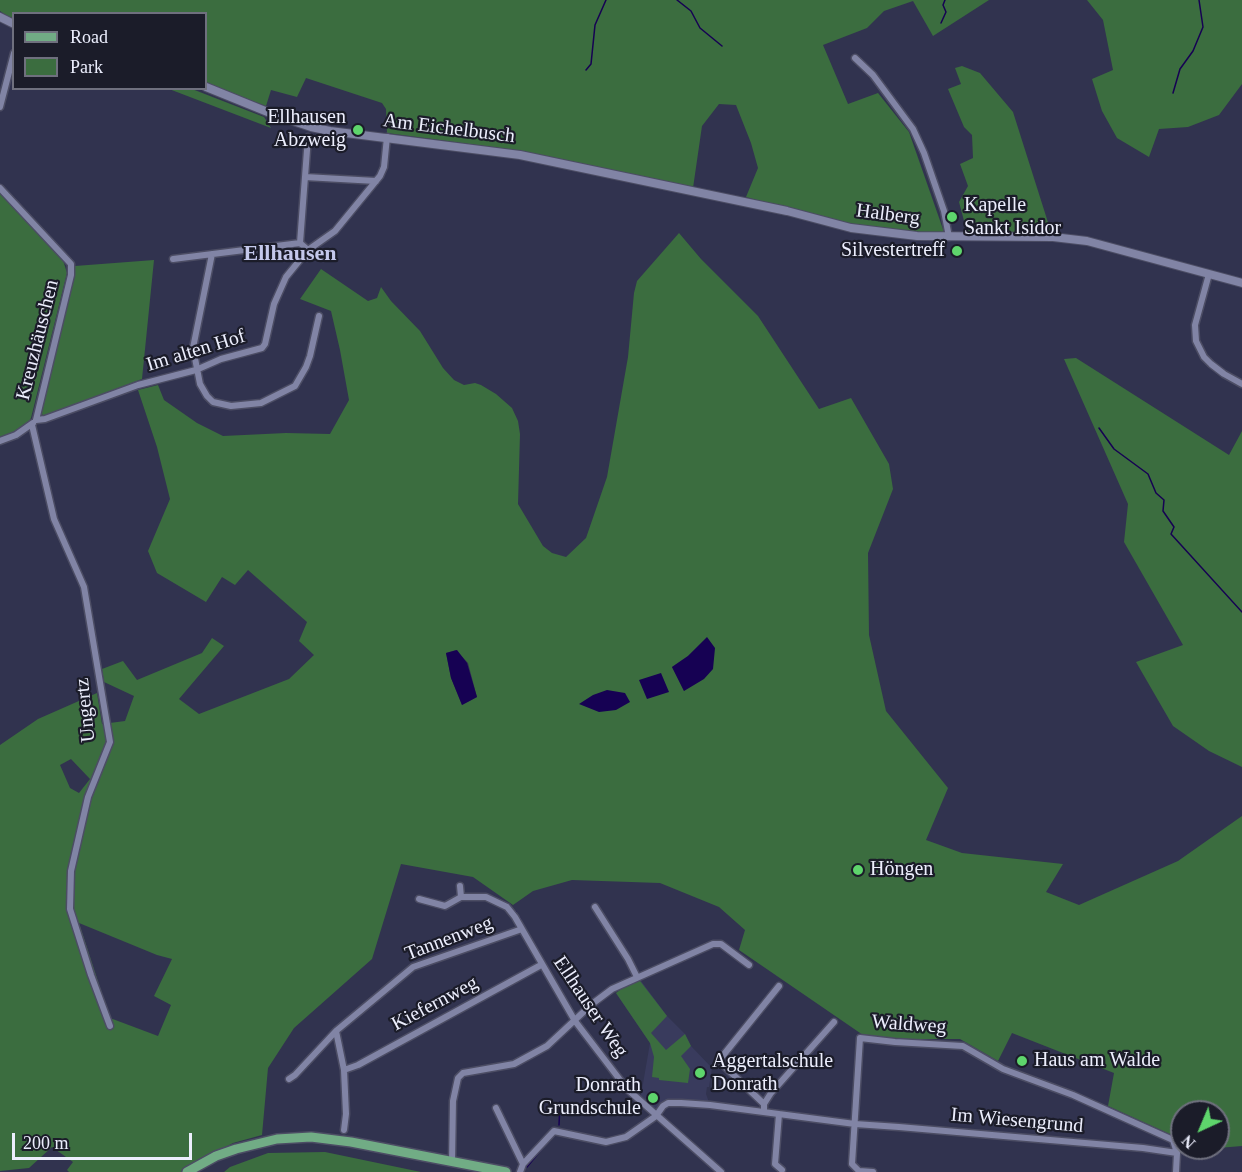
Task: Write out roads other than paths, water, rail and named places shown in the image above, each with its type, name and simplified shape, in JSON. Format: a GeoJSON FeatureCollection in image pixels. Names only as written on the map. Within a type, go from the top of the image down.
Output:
{"type":"FeatureCollection","features":[{"type":"Feature","properties":{"kind":"main road"},"geometry":{"type":"LineString","coordinates":[[187,1172],[216,1156],[236,1149],[277,1139],[298,1138],[351,1142],[506,1172]]}},
{"type":"Feature","properties":{"kind":"street","name":"Halberg"},"geometry":{"type":"LineString","coordinates":[[692,190],[851,228],[917,236],[949,237],[944,211],[924,153],[913,129],[873,75],[855,58]]}},
{"type":"Feature","properties":{"kind":"street"},"geometry":{"type":"LineString","coordinates":[[0,107],[12,61]]}},
{"type":"Feature","properties":{"kind":"street","name":"Am Eichelbusch"},"geometry":{"type":"LineString","coordinates":[[207,87],[311,128],[520,155],[692,190]]}},
{"type":"Feature","properties":{"kind":"street"},"geometry":{"type":"LineString","coordinates":[[300,243],[308,137]]}},
{"type":"Feature","properties":{"kind":"street","name":"Im alten Hof"},"geometry":{"type":"LineString","coordinates":[[0,441],[45,419],[138,386],[262,348],[266,344],[274,304],[286,277],[308,250],[335,231],[376,181],[384,166],[387,137]]}},
{"type":"Feature","properties":{"kind":"street"},"geometry":{"type":"LineString","coordinates":[[305,177],[376,181]]}},
{"type":"Feature","properties":{"kind":"street","name":"Kreuzhäuschen"},"geometry":{"type":"LineString","coordinates":[[0,188],[71,264],[71,275],[34,423]]}},
{"type":"Feature","properties":{"kind":"street"},"geometry":{"type":"LineString","coordinates":[[949,237],[1053,237],[1087,242],[1242,283]]}},
{"type":"Feature","properties":{"kind":"street"},"geometry":{"type":"LineString","coordinates":[[173,258],[300,243],[308,250]]}},
{"type":"Feature","properties":{"kind":"street"},"geometry":{"type":"LineString","coordinates":[[212,254],[193,348],[196,370],[203,390],[213,402],[231,406],[261,404],[295,386],[306,368],[320,316]]}},
{"type":"Feature","properties":{"kind":"street"},"geometry":{"type":"LineString","coordinates":[[1209,274],[1197,315],[1196,341],[1204,357],[1211,364],[1242,384]]}},
{"type":"Feature","properties":{"kind":"street","name":"Ungertz"},"geometry":{"type":"LineString","coordinates":[[34,423],[54,519],[84,587],[110,742],[88,797],[71,871],[70,909],[110,1026]]}},
{"type":"Feature","properties":{"kind":"street"},"geometry":{"type":"LineString","coordinates":[[460,886],[461,897]]}},
{"type":"Feature","properties":{"kind":"street","name":"Ellhauser Weg"},"geometry":{"type":"LineString","coordinates":[[419,899],[445,906],[461,897],[486,897],[507,907],[574,1020],[627,1089],[721,1172]]}},
{"type":"Feature","properties":{"kind":"street"},"geometry":{"type":"LineString","coordinates":[[595,907],[637,977]]}},
{"type":"Feature","properties":{"kind":"street","name":"Tannenweg"},"geometry":{"type":"LineString","coordinates":[[289,1079],[336,1031],[412,967],[522,929]]}},
{"type":"Feature","properties":{"kind":"street"},"geometry":{"type":"LineString","coordinates":[[452,1162],[452,1115],[458,1078],[463,1073],[514,1064],[547,1046],[592,1004],[612,989],[712,944],[721,944],[750,965]]}},
{"type":"Feature","properties":{"kind":"street","name":"Kiefernweg"},"geometry":{"type":"LineString","coordinates":[[344,1070],[358,1065],[542,965]]}},
{"type":"Feature","properties":{"kind":"street"},"geometry":{"type":"LineString","coordinates":[[765,1112],[764,1104],[722,1064],[721,1058],[778,986]]}},
{"type":"Feature","properties":{"kind":"street"},"geometry":{"type":"LineString","coordinates":[[764,1104],[771,1093],[834,1022]]}},
{"type":"Feature","properties":{"kind":"street"},"geometry":{"type":"LineString","coordinates":[[336,1031],[344,1070],[345,1130]]}},
{"type":"Feature","properties":{"kind":"street","name":"Waldweg"},"geometry":{"type":"LineString","coordinates":[[855,1124],[860,1038],[963,1046],[1003,1070],[1073,1095],[1170,1139]]}},
{"type":"Feature","properties":{"kind":"street","name":"Im Wiesengrund"},"geometry":{"type":"LineString","coordinates":[[656,1116],[668,1103],[710,1105],[855,1124],[899,1126],[1170,1152]]}},
{"type":"Feature","properties":{"kind":"street"},"geometry":{"type":"LineString","coordinates":[[496,1108],[523,1164]]}},
{"type":"Feature","properties":{"kind":"street"},"geometry":{"type":"LineString","coordinates":[[778,1114],[775,1164],[782,1170]]}},
{"type":"Feature","properties":{"kind":"street"},"geometry":{"type":"LineString","coordinates":[[520,1172],[523,1164],[554,1131],[606,1142],[626,1137],[656,1116]]}},
{"type":"Feature","properties":{"kind":"street"},"geometry":{"type":"LineString","coordinates":[[855,1124],[852,1164],[859,1171],[873,1172]]}},
{"type":"Feature","properties":{"kind":"waterway"},"geometry":{"type":"LineString","coordinates":[[586,70],[591,64],[595,25],[606,0]]}},
{"type":"Feature","properties":{"kind":"waterway"},"geometry":{"type":"LineString","coordinates":[[677,0],[691,11],[700,28],[722,46]]}},
{"type":"Feature","properties":{"kind":"waterway"},"geometry":{"type":"LineString","coordinates":[[941,23],[946,12],[943,5],[945,0]]}},
{"type":"Feature","properties":{"kind":"waterway"},"geometry":{"type":"LineString","coordinates":[[1173,93],[1180,69],[1193,51],[1203,27],[1199,0]]}},
{"type":"Feature","properties":{"kind":"waterway"},"geometry":{"type":"LineString","coordinates":[[1099,428],[1114,449],[1148,474],[1156,493],[1164,500],[1163,511],[1174,527],[1171,534],[1242,612]]}},
{"type":"Feature","properties":{"kind":"waterway"},"geometry":{"type":"LineString","coordinates":[[502,901],[516,912]]}},
{"type":"Feature","properties":{"kind":"waterway"},"geometry":{"type":"LineString","coordinates":[[520,918],[523,926]]}},
{"type":"Feature","properties":{"kind":"waterway"},"geometry":{"type":"LineString","coordinates":[[559,1125],[560,1102]]}},
{"type":"Feature","properties":{"kind":"waterway"},"geometry":{"type":"LineString","coordinates":[[527,1167],[545,1145]]}},
{"type":"Feature","properties":{"kind":"place","name":"Ellhausen Abzweig"},"geometry":{"type":"Point","coordinates":[358,130]}},
{"type":"Feature","properties":{"kind":"place","name":"Kapelle Sankt Isidor"},"geometry":{"type":"Point","coordinates":[952,217]}},
{"type":"Feature","properties":{"kind":"place","name":"Silvestertreff"},"geometry":{"type":"Point","coordinates":[957,251]}},
{"type":"Feature","properties":{"kind":"place","name":"Höngen"},"geometry":{"type":"Point","coordinates":[858,870]}},
{"type":"Feature","properties":{"kind":"place","name":"Haus am Walde"},"geometry":{"type":"Point","coordinates":[1022,1061]}},
{"type":"Feature","properties":{"kind":"place","name":"Aggertalschule Donrath"},"geometry":{"type":"Point","coordinates":[700,1073]}},
{"type":"Feature","properties":{"kind":"place","name":"Donrath Grundschule"},"geometry":{"type":"Point","coordinates":[653,1098]}},
{"type":"Feature","properties":{"kind":"district","name":"Ellhausen"},"geometry":{"type":"Point","coordinates":[290,254]}}]}
